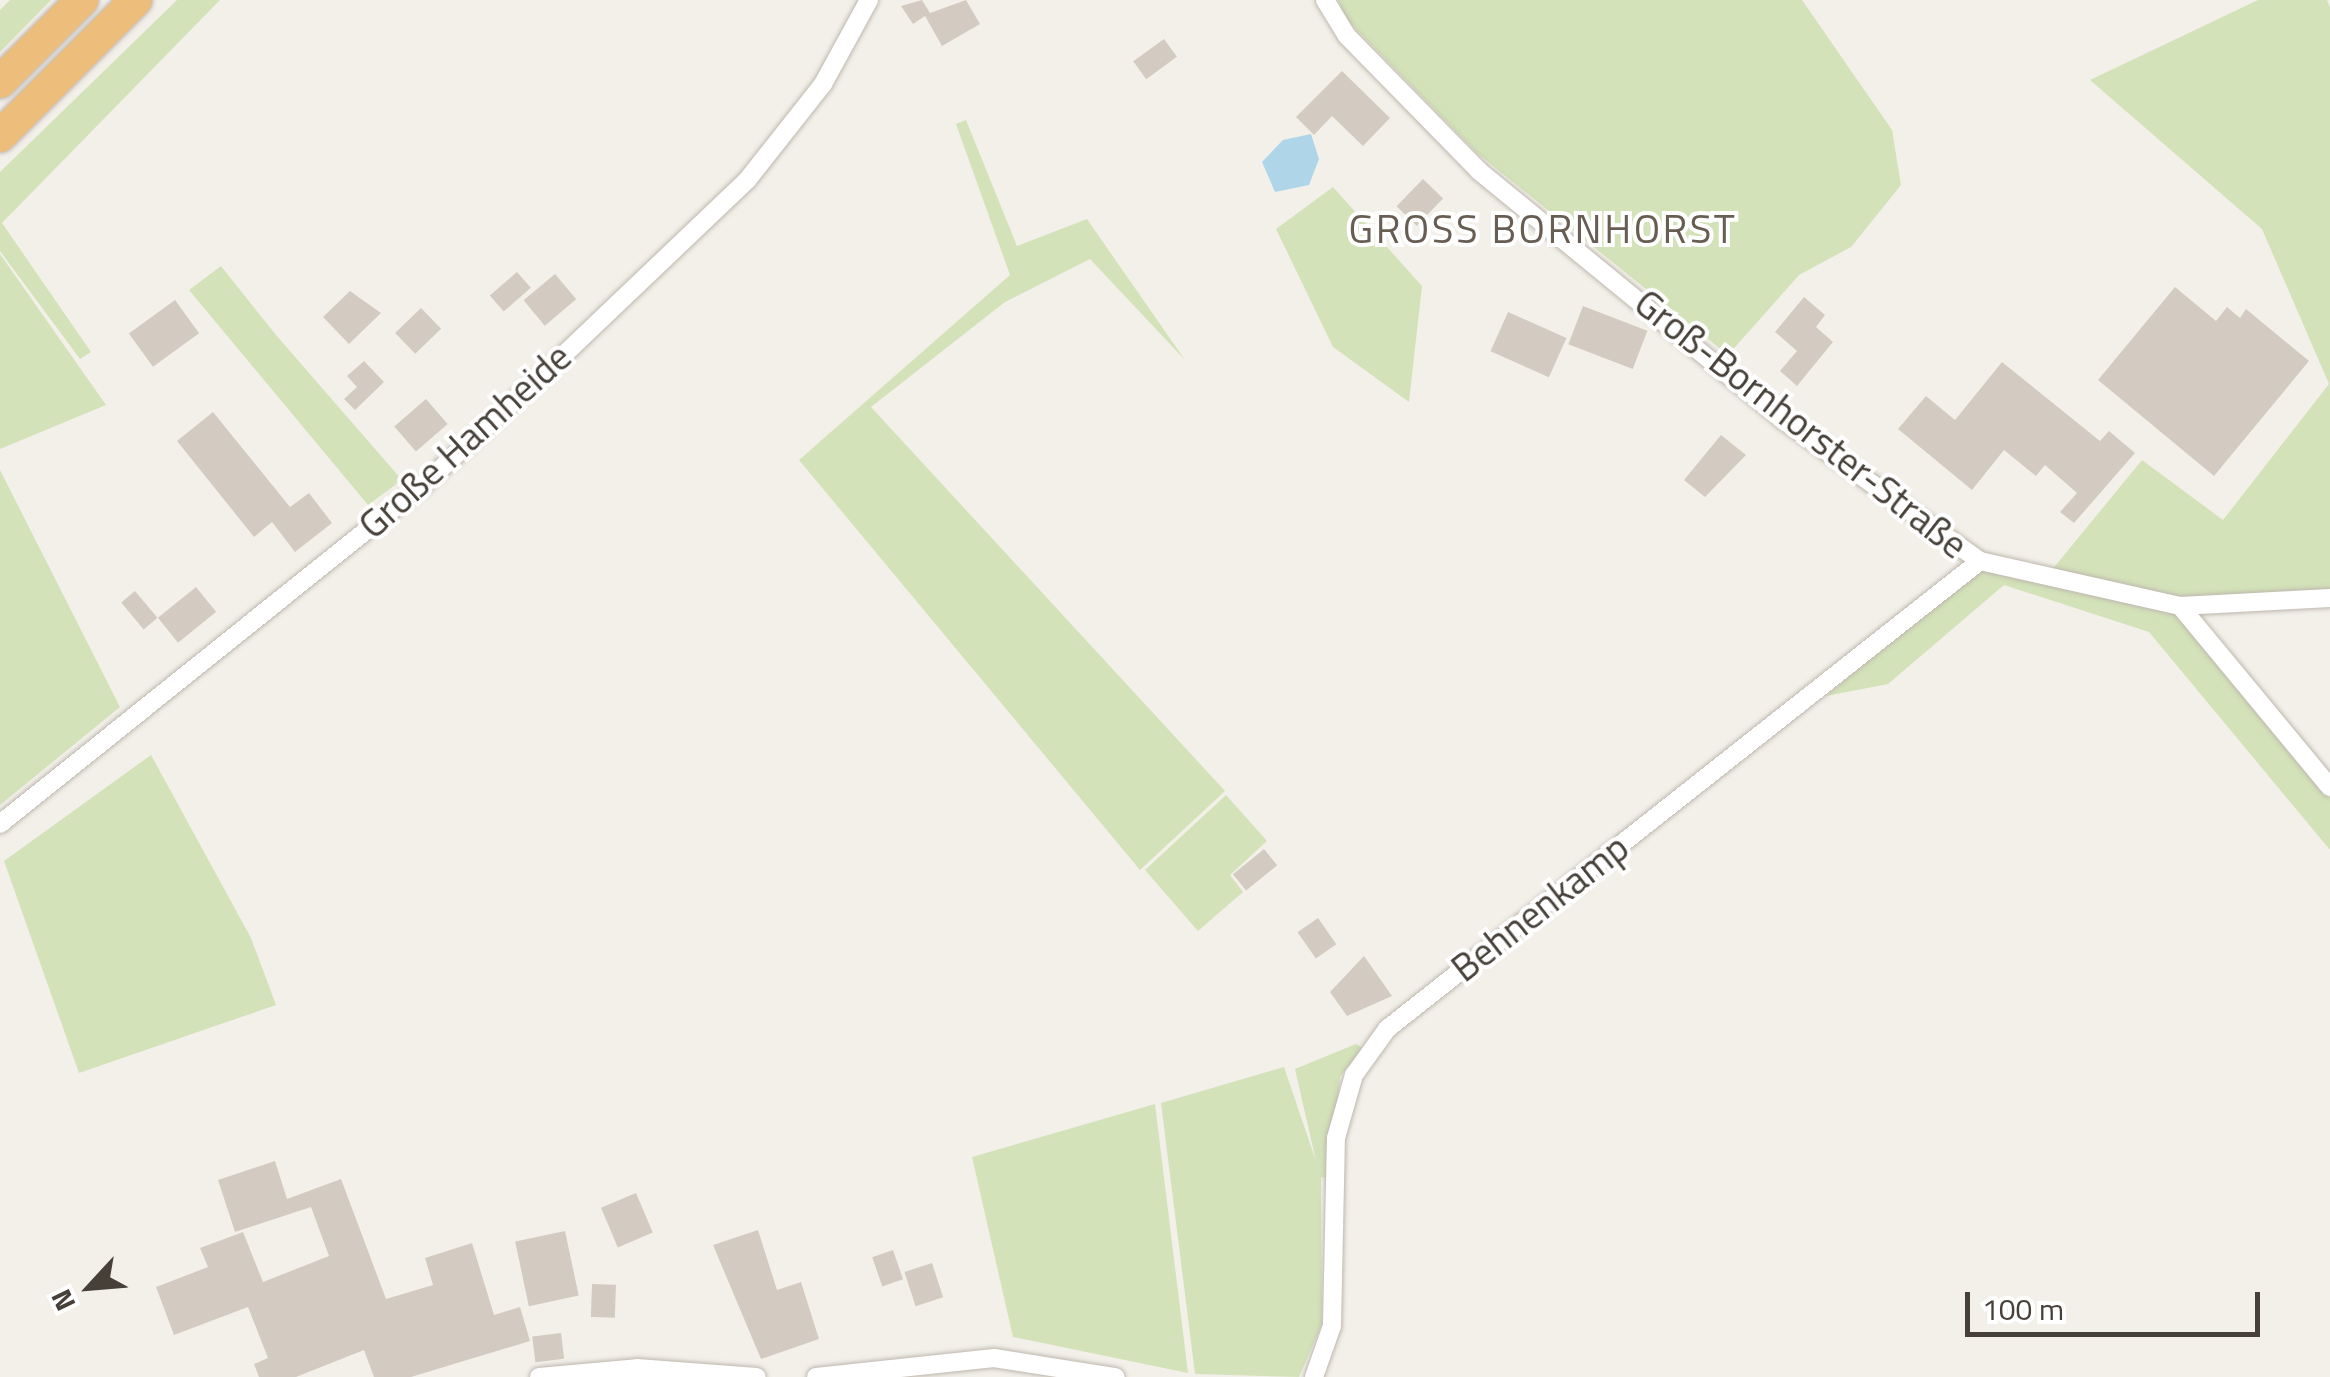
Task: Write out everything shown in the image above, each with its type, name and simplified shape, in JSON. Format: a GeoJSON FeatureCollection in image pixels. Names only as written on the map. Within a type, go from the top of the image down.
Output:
{"type":"FeatureCollection","features":[{"type":"Feature","properties":{"kind":"highway"},"geometry":{"type":"LineString","coordinates":[[0,82],[82,0]]}},
{"type":"Feature","properties":{"kind":"highway"},"geometry":{"type":"LineString","coordinates":[[0,136],[136,0]]}},
{"type":"Feature","properties":{"kind":"street","name":"Große Hamheide"},"geometry":{"type":"LineString","coordinates":[[0,824],[423,484],[552,365],[748,178],[823,84],[869,0]]}},
{"type":"Feature","properties":{"kind":"street","name":"Groß-Bornhorster-Straße"},"geometry":{"type":"LineString","coordinates":[[1325,0],[1348,36],[1479,171],[1812,443],[1980,561],[2180,606],[2330,598]]}},
{"type":"Feature","properties":{"kind":"street","name":"Behnenkamp"},"geometry":{"type":"LineString","coordinates":[[1314,1377],[1332,1326],[1336,1138],[1354,1075],[1387,1029],[1980,561]]}},
{"type":"Feature","properties":{"kind":"street"},"geometry":{"type":"LineString","coordinates":[[2180,606],[2330,787]]}},
{"type":"Feature","properties":{"kind":"street"},"geometry":{"type":"LineString","coordinates":[[816,1377],[994,1358],[1116,1377]]}},
{"type":"Feature","properties":{"kind":"street"},"geometry":{"type":"LineString","coordinates":[[539,1377],[637,1368],[757,1377]]}},
{"type":"Feature","properties":{"kind":"green space"},"geometry":{"type":"Polygon","coordinates":[[[10,0],[51,0],[0,52],[0,10],[10,0]]]}},
{"type":"Feature","properties":{"kind":"green space"},"geometry":{"type":"Polygon","coordinates":[[[177,0],[220,0],[2,223],[91,352],[80,359],[0,251],[0,172],[177,0]]]}},
{"type":"Feature","properties":{"kind":"green space"},"geometry":{"type":"Polygon","coordinates":[[[1338,0],[1802,0],[1892,130],[1901,185],[1851,247],[1799,275],[1728,355],[1477,153],[1347,20],[1338,0]]]}},
{"type":"Feature","properties":{"kind":"green space"},"geometry":{"type":"Polygon","coordinates":[[[2258,0],[2327,0],[2330,8],[2330,590],[2176,599],[2051,571],[2142,460],[2223,520],[2329,384],[2262,229],[2090,80],[2258,0]]]}},
{"type":"Feature","properties":{"kind":"green space"},"geometry":{"type":"Polygon","coordinates":[[[966,120],[1017,246],[1087,219],[1185,360],[1090,259],[1005,302],[871,407],[1225,791],[1140,870],[799,460],[1010,275],[956,124],[966,120]]]}},
{"type":"Feature","properties":{"kind":"green space"},"geometry":{"type":"Polygon","coordinates":[[[1333,187],[1422,286],[1409,402],[1333,347],[1276,229],[1333,187]]]}},
{"type":"Feature","properties":{"kind":"green space"},"geometry":{"type":"Polygon","coordinates":[[[0,254],[106,405],[0,449],[0,254]]]}},
{"type":"Feature","properties":{"kind":"green space"},"geometry":{"type":"Polygon","coordinates":[[[221,266],[402,480],[368,505],[189,290],[221,266]]]}},
{"type":"Feature","properties":{"kind":"green space"},"geometry":{"type":"Polygon","coordinates":[[[0,470],[120,707],[0,805],[0,470]]]}},
{"type":"Feature","properties":{"kind":"green space"},"geometry":{"type":"Polygon","coordinates":[[[1980,567],[2174,611],[2330,798],[2330,850],[2149,632],[2004,585],[1888,684],[1826,696],[1980,567]]]}},
{"type":"Feature","properties":{"kind":"green space"},"geometry":{"type":"Polygon","coordinates":[[[151,755],[251,938],[276,1005],[79,1073],[4,861],[151,755]]]}},
{"type":"Feature","properties":{"kind":"green space"},"geometry":{"type":"Polygon","coordinates":[[[1226,795],[1267,841],[1230,875],[1243,892],[1198,931],[1145,870],[1226,795]]]}},
{"type":"Feature","properties":{"kind":"green space"},"geometry":{"type":"Polygon","coordinates":[[[1356,1044],[1363,1048],[1340,1077],[1331,1179],[1321,1177],[1322,1324],[1299,1377],[1195,1374],[1161,1103],[1284,1067],[1316,1161],[1295,1069],[1356,1044]]]}},
{"type":"Feature","properties":{"kind":"green space"},"geometry":{"type":"Polygon","coordinates":[[[1155,1104],[1188,1373],[1013,1337],[972,1157],[1155,1104]]]}},
{"type":"Feature","properties":{"kind":"water"},"geometry":{"type":"Polygon","coordinates":[[[1311,134],[1319,159],[1309,185],[1275,192],[1262,162],[1283,140],[1311,134]]]}},
{"type":"Feature","properties":{"kind":"building"},"geometry":{"type":"Polygon","coordinates":[[[922,0],[930,13],[966,0],[980,24],[942,46],[925,16],[913,24],[901,6],[922,0]]]}},
{"type":"Feature","properties":{"kind":"building"},"geometry":{"type":"Polygon","coordinates":[[[1164,39],[1177,57],[1146,79],[1133,61],[1164,39]]]}},
{"type":"Feature","properties":{"kind":"building"},"geometry":{"type":"Polygon","coordinates":[[[1342,71],[1390,118],[1363,146],[1332,116],[1314,135],[1296,117],[1342,71]]]}},
{"type":"Feature","properties":{"kind":"building"},"geometry":{"type":"Polygon","coordinates":[[[1423,179],[1443,198],[1417,226],[1397,206],[1423,179]]]}},
{"type":"Feature","properties":{"kind":"building"},"geometry":{"type":"Polygon","coordinates":[[[517,272],[531,288],[504,311],[490,296],[517,272]]]}},
{"type":"Feature","properties":{"kind":"building"},"geometry":{"type":"Polygon","coordinates":[[[555,274],[576,299],[545,326],[524,300],[555,274]]]}},
{"type":"Feature","properties":{"kind":"building"},"geometry":{"type":"Polygon","coordinates":[[[2175,287],[2216,321],[2227,307],[2240,318],[2246,309],[2309,361],[2214,476],[2098,380],[2175,287]]]}},
{"type":"Feature","properties":{"kind":"building"},"geometry":{"type":"Polygon","coordinates":[[[350,291],[381,313],[349,344],[323,317],[350,291]]]}},
{"type":"Feature","properties":{"kind":"building"},"geometry":{"type":"Polygon","coordinates":[[[1804,297],[1825,315],[1816,327],[1833,342],[1797,386],[1780,371],[1797,351],[1775,332],[1804,297]]]}},
{"type":"Feature","properties":{"kind":"building"},"geometry":{"type":"Polygon","coordinates":[[[175,300],[199,333],[153,367],[129,334],[175,300]]]}},
{"type":"Feature","properties":{"kind":"building"},"geometry":{"type":"Polygon","coordinates":[[[1583,306],[1647,331],[1633,369],[1568,344],[1583,306]]]}},
{"type":"Feature","properties":{"kind":"building"},"geometry":{"type":"Polygon","coordinates":[[[421,308],[441,329],[415,354],[395,333],[421,308]]]}},
{"type":"Feature","properties":{"kind":"building"},"geometry":{"type":"Polygon","coordinates":[[[1508,312],[1566,338],[1549,377],[1491,351],[1508,312]]]}},
{"type":"Feature","properties":{"kind":"building"},"geometry":{"type":"Polygon","coordinates":[[[364,361],[384,382],[355,410],[344,399],[357,387],[347,376],[364,361]]]}},
{"type":"Feature","properties":{"kind":"building"},"geometry":{"type":"Polygon","coordinates":[[[2002,362],[2100,441],[2109,431],[2135,453],[2074,523],[2060,512],[2077,493],[2045,465],[2036,476],[2004,450],[1972,490],[1898,429],[1926,396],[1955,420],[2002,362]]]}},
{"type":"Feature","properties":{"kind":"building"},"geometry":{"type":"Polygon","coordinates":[[[426,399],[448,424],[416,451],[394,427],[426,399]]]}},
{"type":"Feature","properties":{"kind":"building"},"geometry":{"type":"Polygon","coordinates":[[[213,412],[290,507],[309,493],[332,523],[295,552],[272,522],[254,537],[177,441],[213,412]]]}},
{"type":"Feature","properties":{"kind":"building"},"geometry":{"type":"Polygon","coordinates":[[[1721,435],[1746,455],[1705,497],[1684,480],[1721,435]]]}},
{"type":"Feature","properties":{"kind":"building"},"geometry":{"type":"Polygon","coordinates":[[[196,587],[216,612],[178,643],[158,618],[196,587]]]}},
{"type":"Feature","properties":{"kind":"building"},"geometry":{"type":"Polygon","coordinates":[[[135,591],[157,618],[144,629],[121,603],[135,591]]]}},
{"type":"Feature","properties":{"kind":"building"},"geometry":{"type":"Polygon","coordinates":[[[1264,849],[1277,865],[1246,890],[1233,874],[1264,849]]]}},
{"type":"Feature","properties":{"kind":"building"},"geometry":{"type":"Polygon","coordinates":[[[1318,918],[1336,944],[1316,959],[1298,932],[1318,918]]]}},
{"type":"Feature","properties":{"kind":"building"},"geometry":{"type":"Polygon","coordinates":[[[1364,956],[1392,996],[1347,1016],[1330,992],[1364,956]]]}},
{"type":"Feature","properties":{"kind":"building"},"geometry":{"type":"Polygon","coordinates":[[[275,1161],[287,1199],[341,1179],[386,1299],[433,1285],[425,1258],[472,1243],[494,1315],[520,1307],[530,1341],[411,1377],[374,1377],[364,1350],[296,1377],[259,1377],[254,1364],[268,1358],[248,1307],[174,1335],[156,1287],[208,1267],[200,1248],[243,1232],[263,1282],[329,1256],[311,1207],[235,1232],[218,1180],[275,1161]]]}},
{"type":"Feature","properties":{"kind":"building"},"geometry":{"type":"Polygon","coordinates":[[[636,1193],[653,1233],[618,1247],[601,1208],[636,1193]]]}},
{"type":"Feature","properties":{"kind":"building"},"geometry":{"type":"Polygon","coordinates":[[[758,1230],[777,1290],[801,1282],[819,1339],[761,1359],[713,1245],[758,1230]]]}},
{"type":"Feature","properties":{"kind":"building"},"geometry":{"type":"Polygon","coordinates":[[[565,1231],[579,1296],[529,1306],[515,1242],[565,1231]]]}},
{"type":"Feature","properties":{"kind":"building"},"geometry":{"type":"Polygon","coordinates":[[[893,1250],[903,1279],[882,1286],[872,1257],[893,1250]]]}},
{"type":"Feature","properties":{"kind":"building"},"geometry":{"type":"Polygon","coordinates":[[[932,1263],[943,1297],[916,1306],[904,1272],[932,1263]]]}},
{"type":"Feature","properties":{"kind":"building"},"geometry":{"type":"Polygon","coordinates":[[[592,1284],[616,1285],[615,1318],[591,1317],[592,1284]]]}},
{"type":"Feature","properties":{"kind":"building"},"geometry":{"type":"Polygon","coordinates":[[[561,1333],[564,1359],[535,1362],[532,1337],[561,1333]]]}},
{"type":"Feature","properties":{"kind":"district","name":"GROSS BORNHORST"},"geometry":{"type":"Point","coordinates":[1543,229]}}]}
